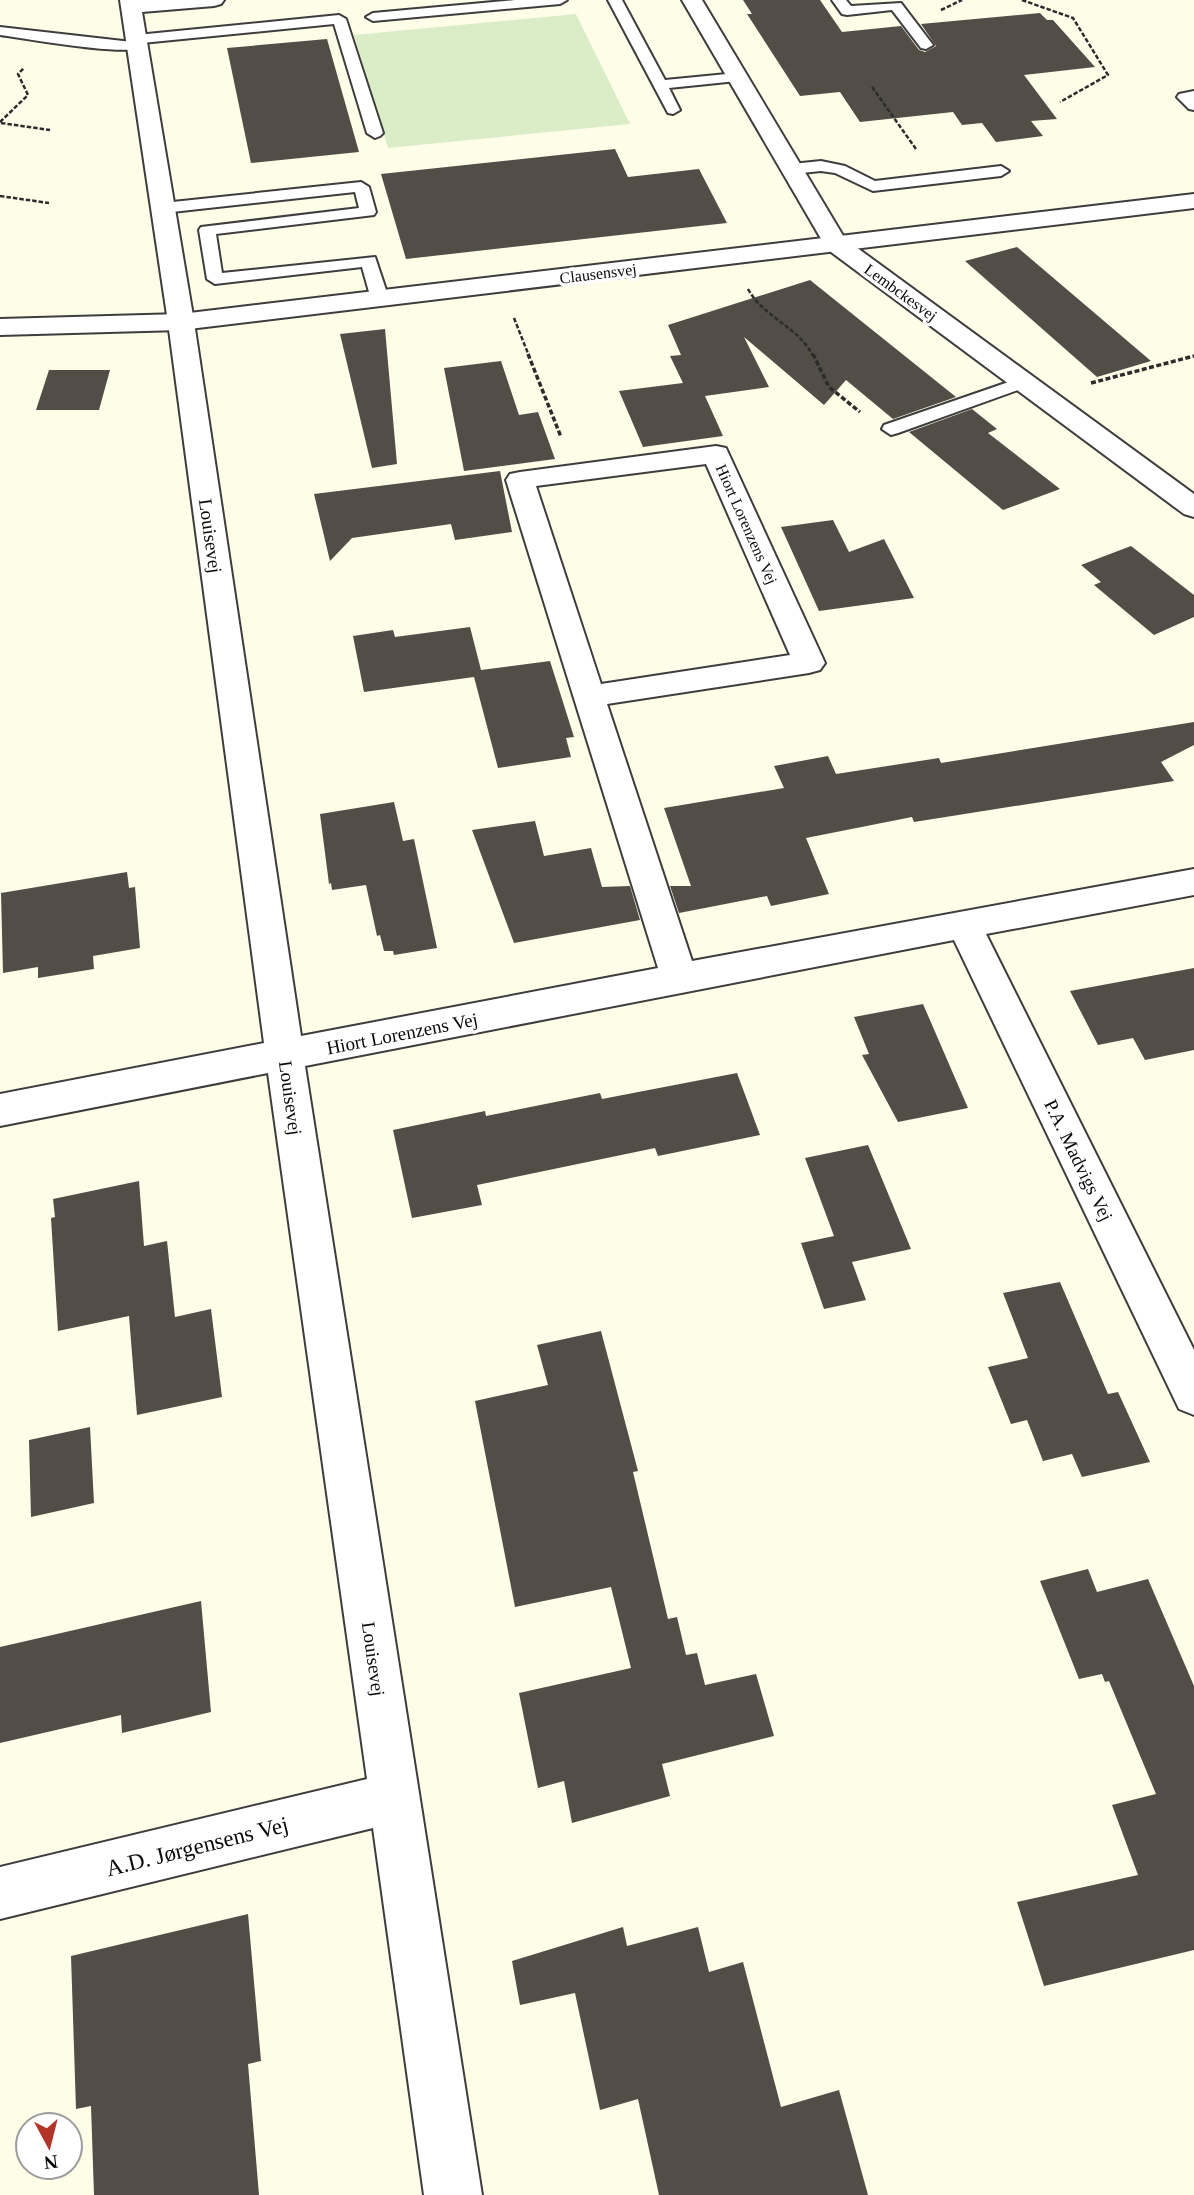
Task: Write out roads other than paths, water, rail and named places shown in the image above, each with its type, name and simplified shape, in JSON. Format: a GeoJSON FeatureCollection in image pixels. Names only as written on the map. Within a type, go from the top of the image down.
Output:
{"type":"FeatureCollection","features":[{"type":"Feature","properties":{"kind":"street"},"geometry":{"type":"LineString","coordinates":[[134,23],[214,0]]}},
{"type":"Feature","properties":{"kind":"street","name":"Lembckesvej"},"geometry":{"type":"LineString","coordinates":[[692,0],[836,244],[1194,508]]}},
{"type":"Feature","properties":{"kind":"street","name":"Louisevej"},"geometry":{"type":"LineString","coordinates":[[134,23],[181,322],[285,1056],[453,2195]]}},
{"type":"Feature","properties":{"kind":"street","name":"Clausensvej"},"geometry":{"type":"LineString","coordinates":[[0,327],[181,322],[1194,201]]}},
{"type":"Feature","properties":{"kind":"street","name":"Hiort Lorenzens Vej"},"geometry":{"type":"LineString","coordinates":[[589,696],[808,663],[716,454],[520,480],[679,978]]}},
{"type":"Feature","properties":{"kind":"street","name":"Hiort Lorenzens Vej"},"geometry":{"type":"LineString","coordinates":[[0,1110],[679,978],[1194,882]]}},
{"type":"Feature","properties":{"kind":"street","name":"P.A. Madvigs Vej"},"geometry":{"type":"LineString","coordinates":[[964,925],[1194,1395]]}},
{"type":"Feature","properties":{"kind":"street","name":"A.D. Jørgensens Vej"},"geometry":{"type":"LineString","coordinates":[[0,1893],[394,1798]]}},
{"type":"Feature","properties":{"kind":"lane"},"geometry":{"type":"LineString","coordinates":[[373,17],[560,0]]}},
{"type":"Feature","properties":{"kind":"lane"},"geometry":{"type":"LineString","coordinates":[[615,0],[673,110]]}},
{"type":"Feature","properties":{"kind":"lane"},"geometry":{"type":"LineString","coordinates":[[839,0],[847,10],[896,6],[926,45]]}},
{"type":"Feature","properties":{"kind":"lane"},"geometry":{"type":"LineString","coordinates":[[0,31],[106,45],[134,23],[339,19],[375,133]]}},
{"type":"Feature","properties":{"kind":"lane"},"geometry":{"type":"LineString","coordinates":[[660,85],[737,77]]}},
{"type":"Feature","properties":{"kind":"lane"},"geometry":{"type":"LineString","coordinates":[[1194,95],[1184,97],[1194,106]]}},
{"type":"Feature","properties":{"kind":"lane"},"geometry":{"type":"LineString","coordinates":[[792,169],[821,166],[839,169],[873,186],[1001,171]]}},
{"type":"Feature","properties":{"kind":"lane"},"geometry":{"type":"LineString","coordinates":[[163,208],[361,187],[368,212],[207,230],[215,279],[369,261],[380,299]]}},
{"type":"Feature","properties":{"kind":"lane"},"geometry":{"type":"LineString","coordinates":[[891,429],[1023,382]]}}]}
